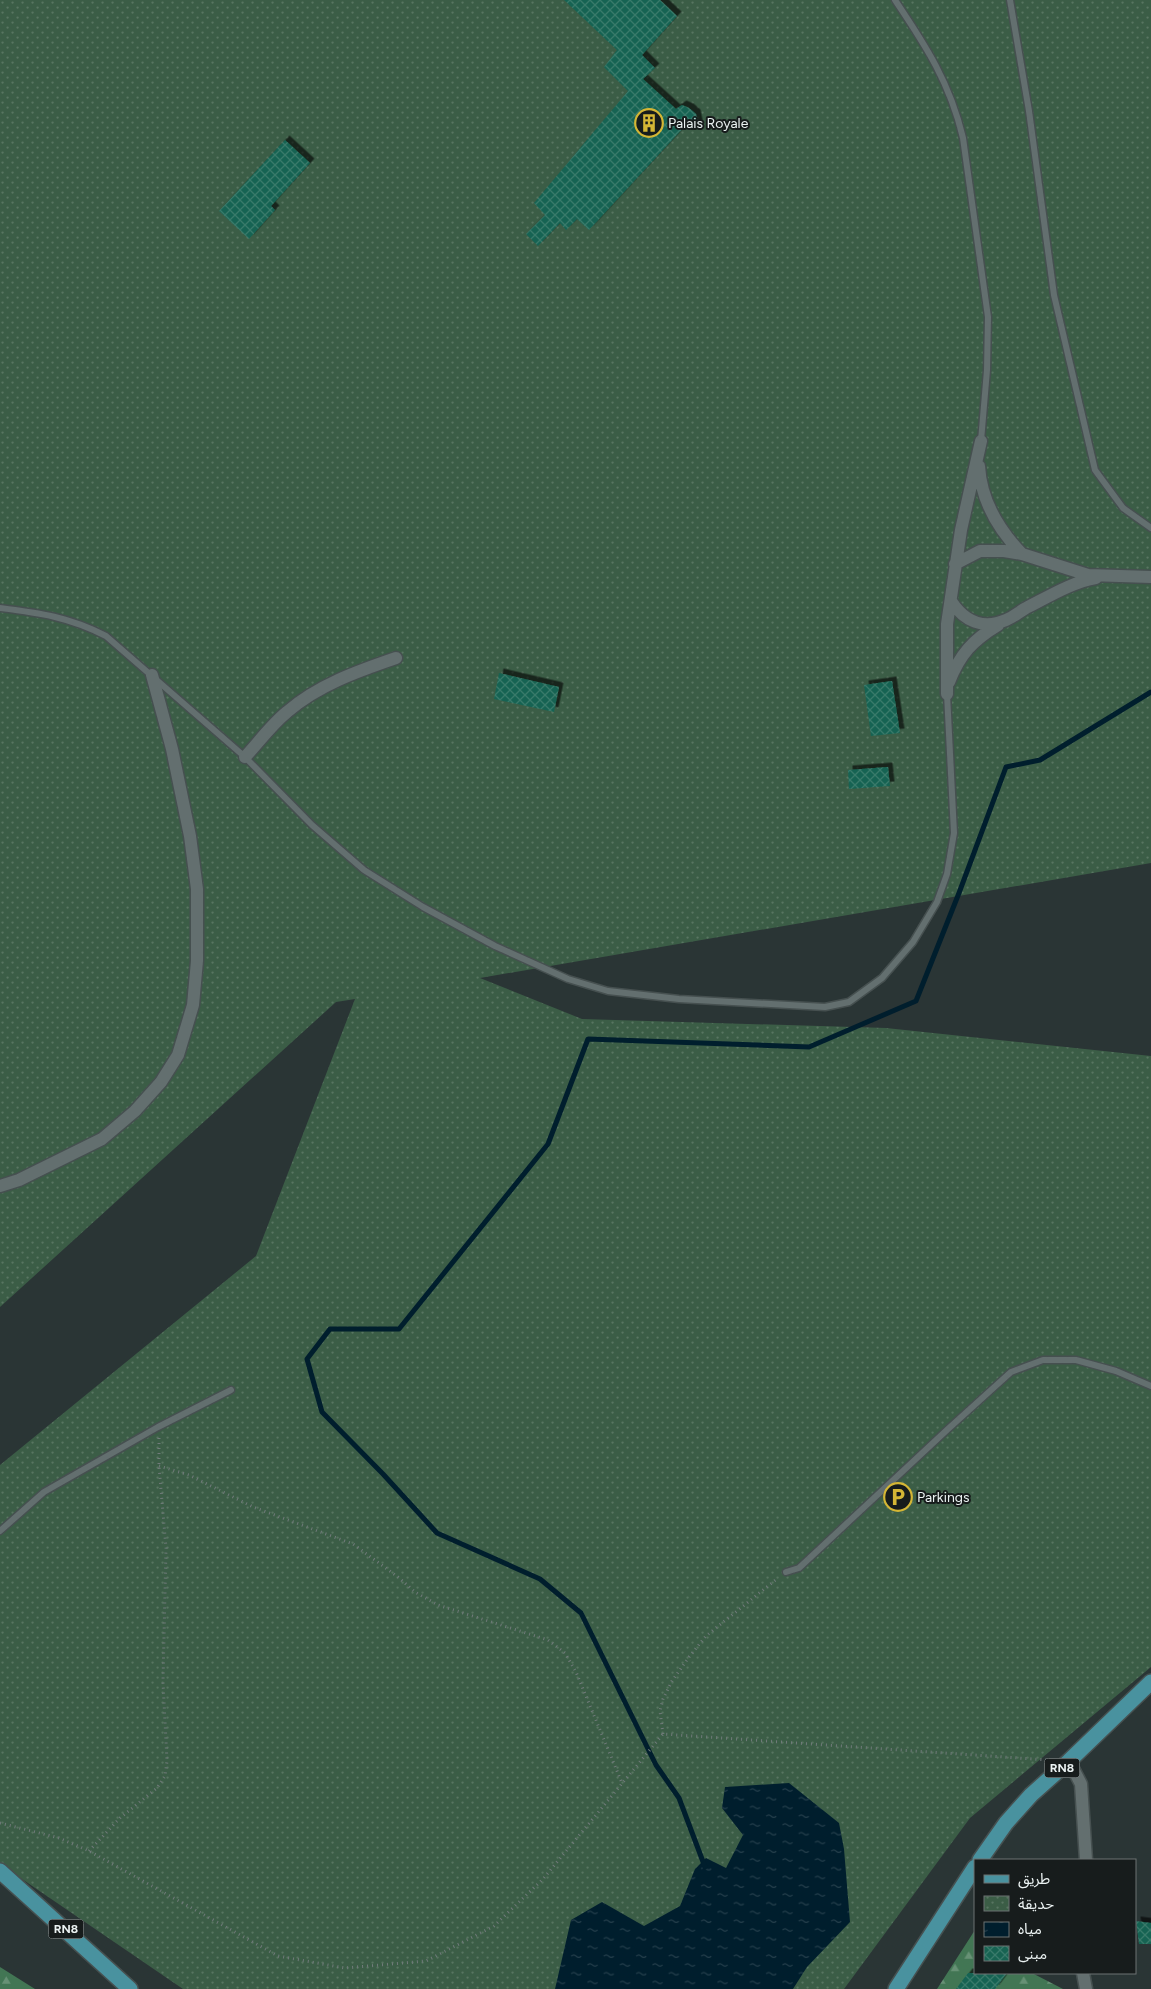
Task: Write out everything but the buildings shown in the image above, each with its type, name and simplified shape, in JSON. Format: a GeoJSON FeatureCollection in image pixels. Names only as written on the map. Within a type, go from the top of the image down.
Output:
{"type":"FeatureCollection","features":[{"type":"Feature","properties":{"kind":"main road","name":"RN8"},"geometry":{"type":"LineString","coordinates":[[981,1859],[1006,1823],[1032,1795],[1070,1762],[1151,1682]]}},
{"type":"Feature","properties":{"kind":"main road"},"geometry":{"type":"LineString","coordinates":[[896,1989],[974,1869]]}},
{"type":"Feature","properties":{"kind":"main road","name":"RN8"},"geometry":{"type":"LineString","coordinates":[[0,1871],[130,1989]]}},
{"type":"Feature","properties":{"kind":"street"},"geometry":{"type":"LineString","coordinates":[[981,441],[979,467],[982,490],[1001,531],[1022,554]]}},
{"type":"Feature","properties":{"kind":"street"},"geometry":{"type":"LineString","coordinates":[[947,694],[947,624],[955,564],[981,441]]}},
{"type":"Feature","properties":{"kind":"street"},"geometry":{"type":"LineString","coordinates":[[955,564],[980,551],[1004,551],[1022,554],[1074,572],[1104,577],[1151,577]]}},
{"type":"Feature","properties":{"kind":"street"},"geometry":{"type":"LineString","coordinates":[[947,694],[956,664],[967,648],[981,635],[1074,584],[1104,577]]}},
{"type":"Feature","properties":{"kind":"street"},"geometry":{"type":"LineString","coordinates":[[951,601],[958,613],[974,622],[990,624],[1006,620]]}},
{"type":"Feature","properties":{"kind":"street"},"geometry":{"type":"LineString","coordinates":[[245,757],[286,712],[311,694],[356,672],[396,658]]}},
{"type":"Feature","properties":{"kind":"street"},"geometry":{"type":"LineString","coordinates":[[0,1186],[19,1180],[102,1139],[135,1111],[161,1082],[178,1055],[193,1006],[196,960],[196,880],[190,836],[172,749],[152,675]]}},
{"type":"Feature","properties":{"kind":"street"},"geometry":{"type":"LineString","coordinates":[[1070,1762],[1081,1784],[1086,1859]]}},
{"type":"Feature","properties":{"kind":"street"},"geometry":{"type":"LineString","coordinates":[[1083,1974],[1086,1989]]}},
{"type":"Feature","properties":{"kind":"lane"},"geometry":{"type":"LineString","coordinates":[[895,0],[920,36],[942,75],[956,111],[963,138],[988,316],[988,370],[981,441]]}},
{"type":"Feature","properties":{"kind":"lane"},"geometry":{"type":"LineString","coordinates":[[1010,0],[1029,111],[1054,295],[1095,470],[1123,508],[1151,528]]}},
{"type":"Feature","properties":{"kind":"lane"},"geometry":{"type":"LineString","coordinates":[[0,608],[46,614],[83,625],[106,636],[245,757],[312,825],[364,870],[423,907],[496,946],[568,978],[608,991],[670,998],[825,1007],[849,1002],[882,978],[913,942],[937,902],[947,874],[954,832],[947,694]]}},
{"type":"Feature","properties":{"kind":"lane"},"geometry":{"type":"LineString","coordinates":[[786,1572],[799,1568],[1011,1372],[1042,1360],[1076,1360],[1116,1371],[1151,1386]]}},
{"type":"Feature","properties":{"kind":"lane"},"geometry":{"type":"LineString","coordinates":[[0,1531],[44,1492],[158,1427],[231,1390]]}},
{"type":"Feature","properties":{"kind":"path"},"geometry":{"type":"LineString","coordinates":[[89,1851],[120,1818],[157,1788],[165,1776],[167,1761],[162,1682],[166,1548],[159,1466],[158,1427]]}},
{"type":"Feature","properties":{"kind":"path"},"geometry":{"type":"LineString","coordinates":[[159,1466],[189,1475],[253,1507],[353,1544],[415,1592],[438,1605],[548,1640],[565,1653],[576,1672],[622,1783]]}},
{"type":"Feature","properties":{"kind":"path"},"geometry":{"type":"LineString","coordinates":[[0,1823],[59,1838],[89,1851],[278,1956],[345,1968],[426,1961],[494,1926],[543,1879],[663,1734],[660,1711],[663,1699],[672,1681],[689,1656],[706,1636],[738,1608],[786,1572]]}},
{"type":"Feature","properties":{"kind":"path"},"geometry":{"type":"LineString","coordinates":[[663,1734],[1070,1762]]}},
{"type":"Feature","properties":{"kind":"green space"},"geometry":{"type":"Polygon","coordinates":[[[0,0],[1151,0],[1151,863],[480,978],[582,1019],[886,1028],[1151,1056],[1151,1667],[970,1818],[844,1989],[183,1989],[0,1864],[0,1465],[256,1256],[355,999],[336,1002],[0,1307],[0,0]]]}},
{"type":"Feature","properties":{"kind":"green space"},"geometry":{"type":"Polygon","coordinates":[[[974,1932],[974,1974],[1034,1974],[1063,1989],[937,1989],[974,1932]]]}},
{"type":"Feature","properties":{"kind":"green space"},"geometry":{"type":"Polygon","coordinates":[[[0,1967],[35,1989],[0,1989],[0,1967]]]}},
{"type":"Feature","properties":{"kind":"water"},"geometry":{"type":"Polygon","coordinates":[[[789,1783],[839,1823],[844,1849],[850,1922],[807,1967],[793,1989],[555,1989],[571,1920],[602,1902],[644,1926],[680,1906],[695,1869],[706,1858],[726,1868],[743,1835],[722,1808],[725,1787],[789,1783]]]}},
{"type":"Feature","properties":{"kind":"waterway"},"geometry":{"type":"LineString","coordinates":[[705,1867],[679,1798],[656,1765],[581,1613],[540,1579],[437,1533],[383,1474],[322,1412],[307,1359],[330,1329],[399,1329],[548,1144],[588,1039],[809,1047],[916,1001],[1006,767],[1040,760],[1151,692]]}},
{"type":"Feature","properties":{"kind":"place","name":"Palais Royale"},"geometry":{"type":"Point","coordinates":[649,123]}},
{"type":"Feature","properties":{"kind":"place","name":"Parkings"},"geometry":{"type":"Point","coordinates":[898,1497]}}]}
